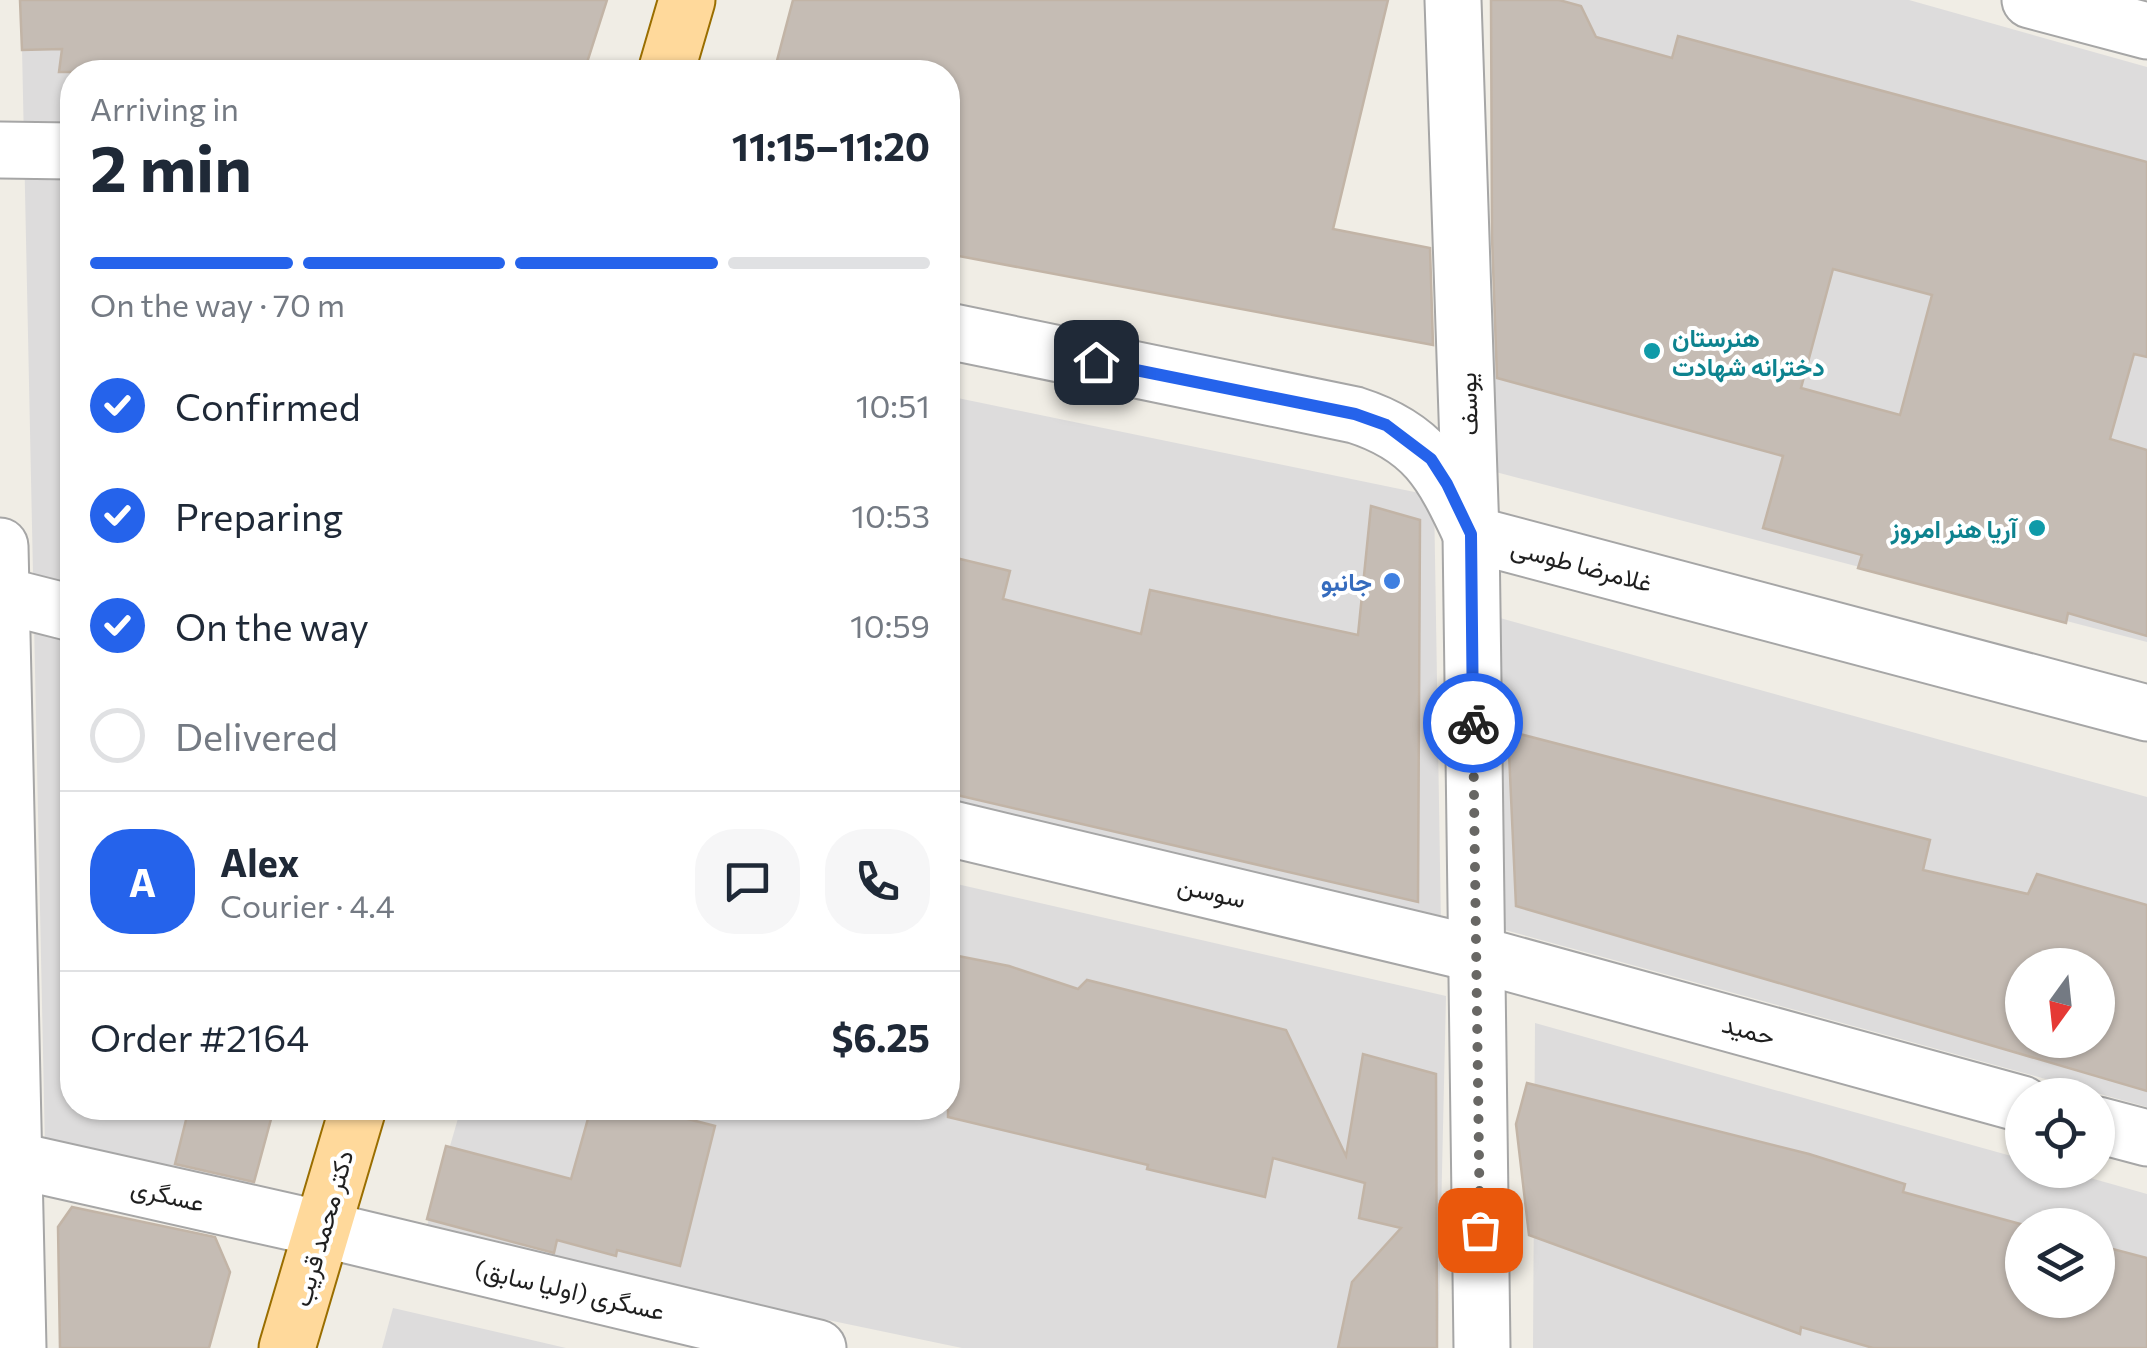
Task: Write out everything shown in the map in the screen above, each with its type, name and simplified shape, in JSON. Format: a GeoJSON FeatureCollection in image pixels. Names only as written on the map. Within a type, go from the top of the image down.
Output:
{"type":"FeatureCollection","features":[{"type":"Feature","properties":{"kind":"main road"},"geometry":{"type":"LineString","coordinates":[[670,60],[687,0]]}},
{"type":"Feature","properties":{"kind":"main road","name":"دکتر محمد قریب"},"geometry":{"type":"LineString","coordinates":[[287,1348],[354,1120]]}},
{"type":"Feature","properties":{"kind":"street","name":"یوسف"},"geometry":{"type":"LineString","coordinates":[[1453,0],[1471,534],[1482,1348]]}},
{"type":"Feature","properties":{"kind":"street"},"geometry":{"type":"LineString","coordinates":[[2030,0],[2147,32]]}},
{"type":"Feature","properties":{"kind":"street"},"geometry":{"type":"LineString","coordinates":[[0,150],[60,151]]}},
{"type":"Feature","properties":{"kind":"street"},"geometry":{"type":"LineString","coordinates":[[960,334],[1355,414],[1386,425],[1431,459],[1471,534]]}},
{"type":"Feature","properties":{"kind":"street","name":"غلامرضا طوسی"},"geometry":{"type":"LineString","coordinates":[[1471,534],[2147,713]]}},
{"type":"Feature","properties":{"kind":"street"},"geometry":{"type":"LineString","coordinates":[[0,546],[18,1348]]}},
{"type":"Feature","properties":{"kind":"street"},"geometry":{"type":"LineString","coordinates":[[1,595],[60,610]]}},
{"type":"Feature","properties":{"kind":"street","name":"سوسن"},"geometry":{"type":"LineString","coordinates":[[960,831],[1476,954]]}},
{"type":"Feature","properties":{"kind":"street","name":"حمید"},"geometry":{"type":"LineString","coordinates":[[1476,954],[2005,1099]]}},
{"type":"Feature","properties":{"kind":"street"},"geometry":{"type":"LineString","coordinates":[[2115,1130],[2147,1138]]}},
{"type":"Feature","properties":{"kind":"street","name":"عسگری"},"geometry":{"type":"LineString","coordinates":[[14,1160],[322,1229]]}},
{"type":"Feature","properties":{"kind":"street","name":"عسگری (اولیا سابق)"},"geometry":{"type":"LineString","coordinates":[[322,1229],[818,1348]]}},
{"type":"Feature","properties":{"kind":"shaded area"},"geometry":{"type":"Polygon","coordinates":[[[21,0],[591,0],[574,60],[60,60],[60,1120],[272,1120],[248,1204],[45,1148],[21,0]]]}},
{"type":"Feature","properties":{"kind":"shaded area"},"geometry":{"type":"Polygon","coordinates":[[[1496,0],[1909,0],[2147,67],[2147,642],[1492,471],[1496,0]]]}},
{"type":"Feature","properties":{"kind":"shaded area"},"geometry":{"type":"Polygon","coordinates":[[[960,398],[1434,496],[1441,925],[960,807],[960,398]]]}},
{"type":"Feature","properties":{"kind":"shaded area"},"geometry":{"type":"Polygon","coordinates":[[[1500,618],[2147,797],[2147,1107],[2115,1098],[2115,1078],[2042,1078],[1505,930],[1500,618]]]}},
{"type":"Feature","properties":{"kind":"shaded area"},"geometry":{"type":"Polygon","coordinates":[[[960,885],[1446,996],[1438,1348],[962,1348],[424,1236],[458,1120],[960,1120],[960,885]]]}},
{"type":"Feature","properties":{"kind":"shaded area"},"geometry":{"type":"Polygon","coordinates":[[[1535,1023],[2005,1154],[2005,1188],[2115,1188],[2115,1185],[2147,1194],[2147,1348],[1533,1348],[1535,1023]]]}},
{"type":"Feature","properties":{"kind":"shaded area"},"geometry":{"type":"Polygon","coordinates":[[[393,1308],[566,1348],[382,1348],[393,1308]]]}},
{"type":"Feature","properties":{"kind":"building"},"geometry":{"type":"Polygon","coordinates":[[[20,0],[607,0],[588,60],[61,60],[62,49],[22,50],[20,0]]]}},
{"type":"Feature","properties":{"kind":"building"},"geometry":{"type":"Polygon","coordinates":[[[793,0],[1388,0],[1333,229],[1430,248],[1433,345],[960,256],[960,60],[777,60],[793,0]]]}},
{"type":"Feature","properties":{"kind":"building"},"geometry":{"type":"Polygon","coordinates":[[[1491,0],[1559,0],[1581,6],[1596,37],[1672,58],[1678,36],[2147,162],[2147,357],[2134,354],[2110,439],[2147,450],[2147,636],[2068,613],[2066,623],[1858,568],[1862,555],[1763,528],[1783,456],[1497,378],[1491,0]],[[1833,269],[1801,388],[1900,415],[1932,295],[1833,269]]]}},
{"type":"Feature","properties":{"kind":"building"},"geometry":{"type":"Polygon","coordinates":[[[1371,506],[1420,520],[1418,902],[960,796],[960,559],[1010,571],[1003,599],[1141,634],[1150,590],[1358,635],[1371,506]]]}},
{"type":"Feature","properties":{"kind":"building"},"geometry":{"type":"Polygon","coordinates":[[[1508,731],[1930,840],[1923,870],[2028,894],[2037,874],[2147,905],[2147,1091],[2115,1082],[2115,1078],[2034,1058],[2115,1058],[2115,948],[2005,948],[2005,1049],[1516,906],[1508,731]]]}},
{"type":"Feature","properties":{"kind":"building"},"geometry":{"type":"Polygon","coordinates":[[[960,956],[1009,966],[1078,989],[1087,980],[1286,1030],[1346,1156],[1363,1054],[1436,1074],[1437,1348],[1338,1348],[1352,1282],[1401,1228],[1359,1218],[1365,1183],[1273,1158],[1265,1197],[1147,1169],[1148,1165],[960,1120],[960,956]]]}},
{"type":"Feature","properties":{"kind":"building"},"geometry":{"type":"Polygon","coordinates":[[[1527,1083],[1809,1154],[1905,1184],[1903,1192],[2005,1220],[2005,1318],[2115,1318],[2115,1250],[2147,1258],[2147,1348],[1873,1348],[1801,1327],[1800,1334],[1529,1235],[1516,1124],[1527,1083]]]}},
{"type":"Feature","properties":{"kind":"building"},"geometry":{"type":"Polygon","coordinates":[[[186,1120],[271,1120],[254,1182],[175,1164],[186,1120]]]}},
{"type":"Feature","properties":{"kind":"building"},"geometry":{"type":"Polygon","coordinates":[[[588,1120],[692,1120],[715,1126],[680,1266],[617,1250],[616,1256],[557,1240],[554,1253],[427,1219],[446,1146],[571,1179],[588,1120]]]}},
{"type":"Feature","properties":{"kind":"building"},"geometry":{"type":"Polygon","coordinates":[[[72,1207],[215,1237],[230,1272],[209,1348],[60,1348],[58,1227],[72,1207]]]}},
{"type":"Feature","properties":{"kind":"way so far"},"geometry":{"type":"LineString","coordinates":[[1473,723],[1480,1230]]}},
{"type":"Feature","properties":{"kind":"place","name":"هنرستان دخترانه شهادت"},"geometry":{"type":"Point","coordinates":[1652,351]}},
{"type":"Feature","properties":{"kind":"place","name":"آریا هنر امروز"},"geometry":{"type":"Point","coordinates":[2037,528]}},
{"type":"Feature","properties":{"kind":"place","name":"جانبو"},"geometry":{"type":"Point","coordinates":[1392,581]}},
{"type":"Feature","properties":{"kind":"route"},"geometry":{"type":"LineString","coordinates":[[1096,362],[1355,414],[1386,425],[1431,459],[1471,534],[1473,723]]}}]}
